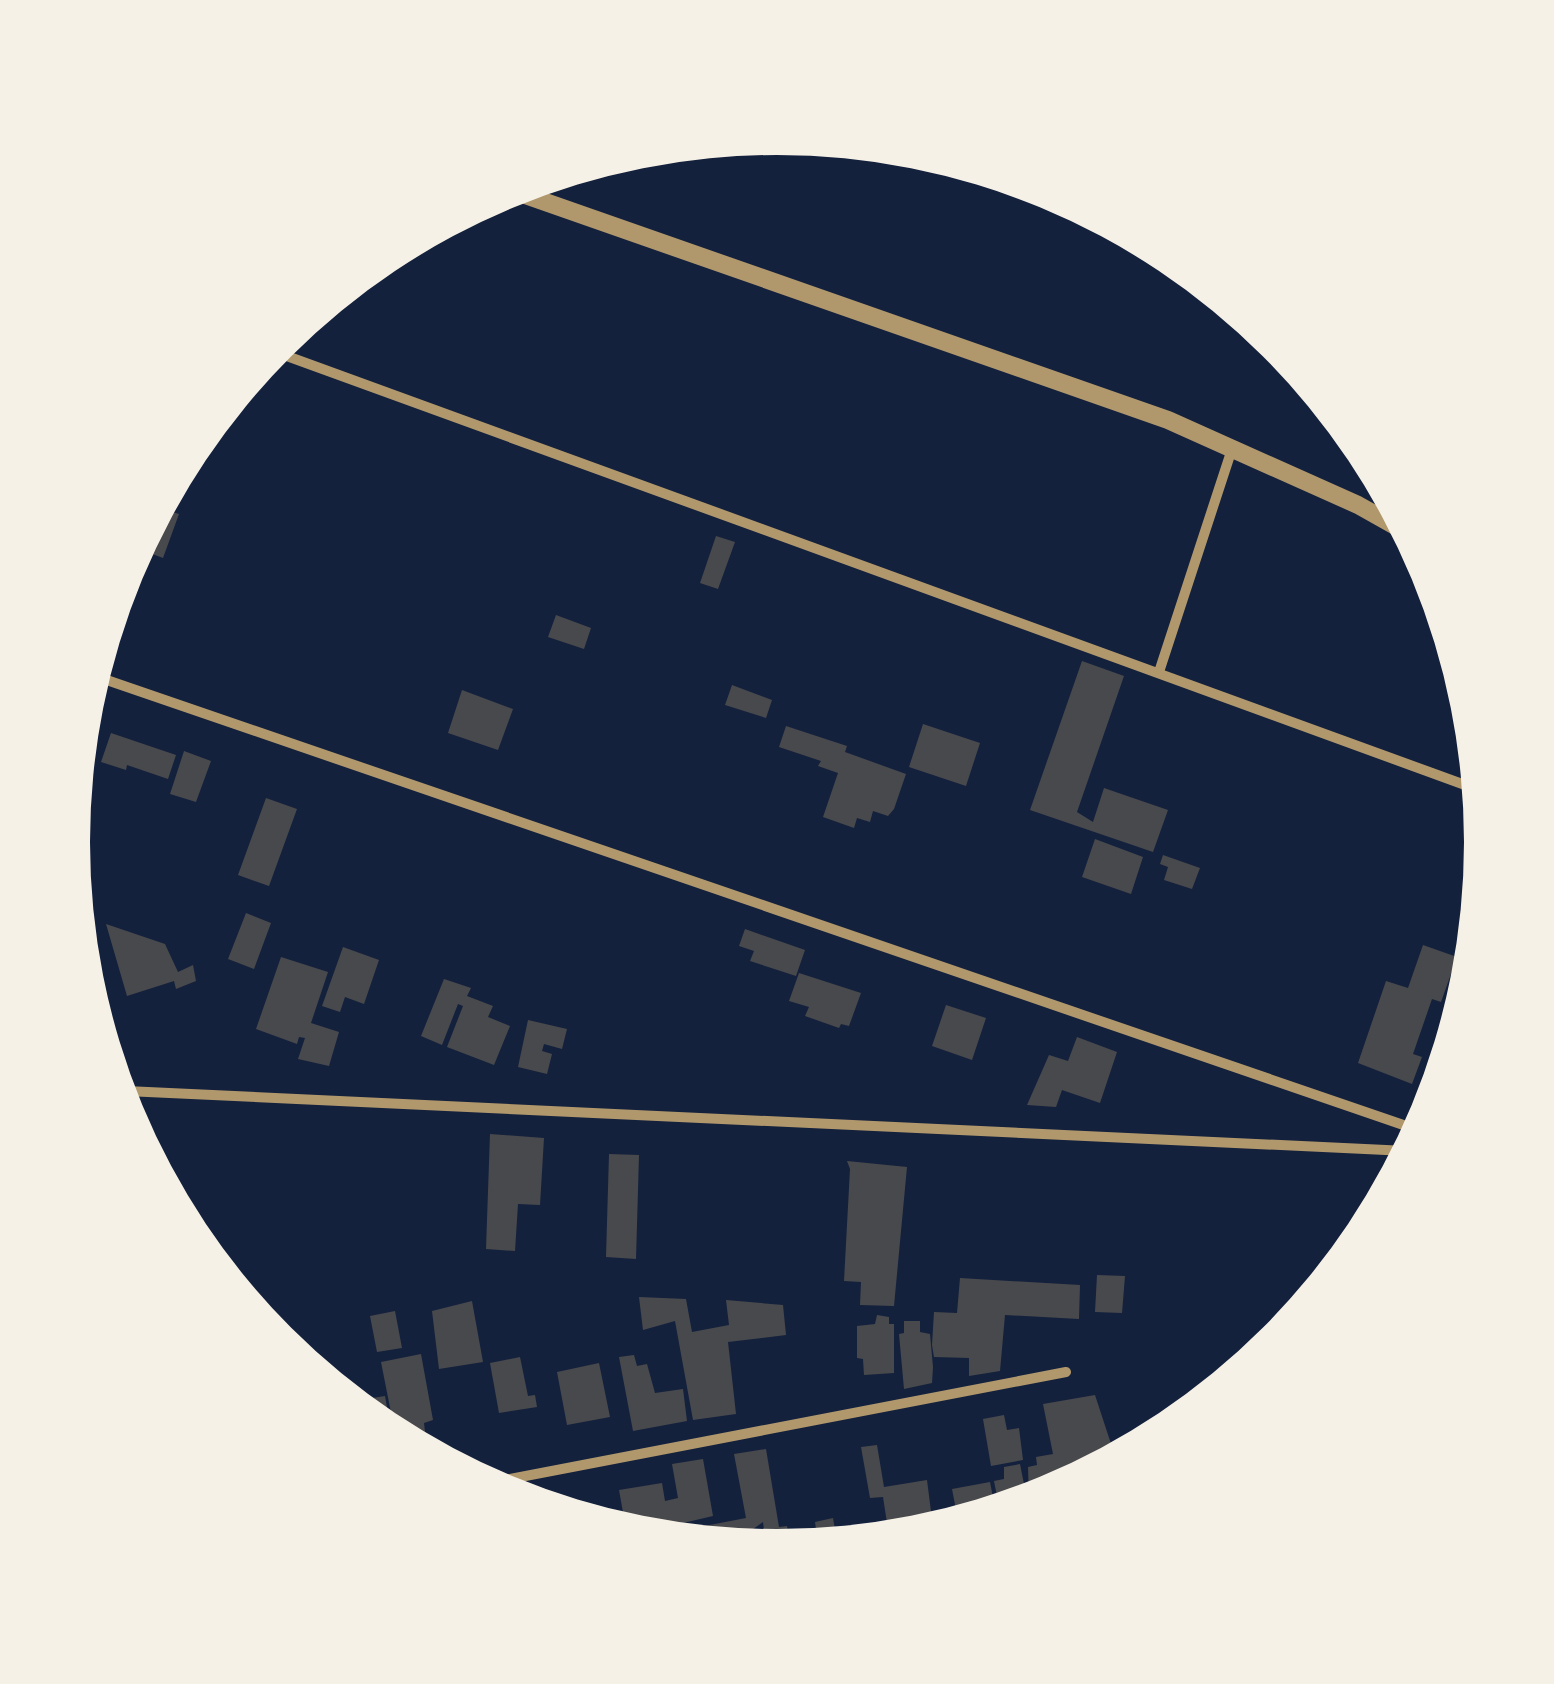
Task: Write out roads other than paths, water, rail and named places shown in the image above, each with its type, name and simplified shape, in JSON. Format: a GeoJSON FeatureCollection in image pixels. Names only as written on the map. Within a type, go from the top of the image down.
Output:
{"type":"FeatureCollection","features":[{"type":"Feature","properties":{"kind":"street"},"geometry":{"type":"LineString","coordinates":[[535,199],[1168,420],[1384,522]]}},
{"type":"Feature","properties":{"kind":"street"},"geometry":{"type":"LineString","coordinates":[[290,357],[1462,784]]}},
{"type":"Feature","properties":{"kind":"street"},"geometry":{"type":"LineString","coordinates":[[1159,672],[1232,449]]}},
{"type":"Feature","properties":{"kind":"street"},"geometry":{"type":"LineString","coordinates":[[109,681],[1403,1125]]}},
{"type":"Feature","properties":{"kind":"street"},"geometry":{"type":"LineString","coordinates":[[136,1090],[1391,1150]]}},
{"type":"Feature","properties":{"kind":"street"},"geometry":{"type":"LineString","coordinates":[[516,1478],[1066,1372]]}}]}
